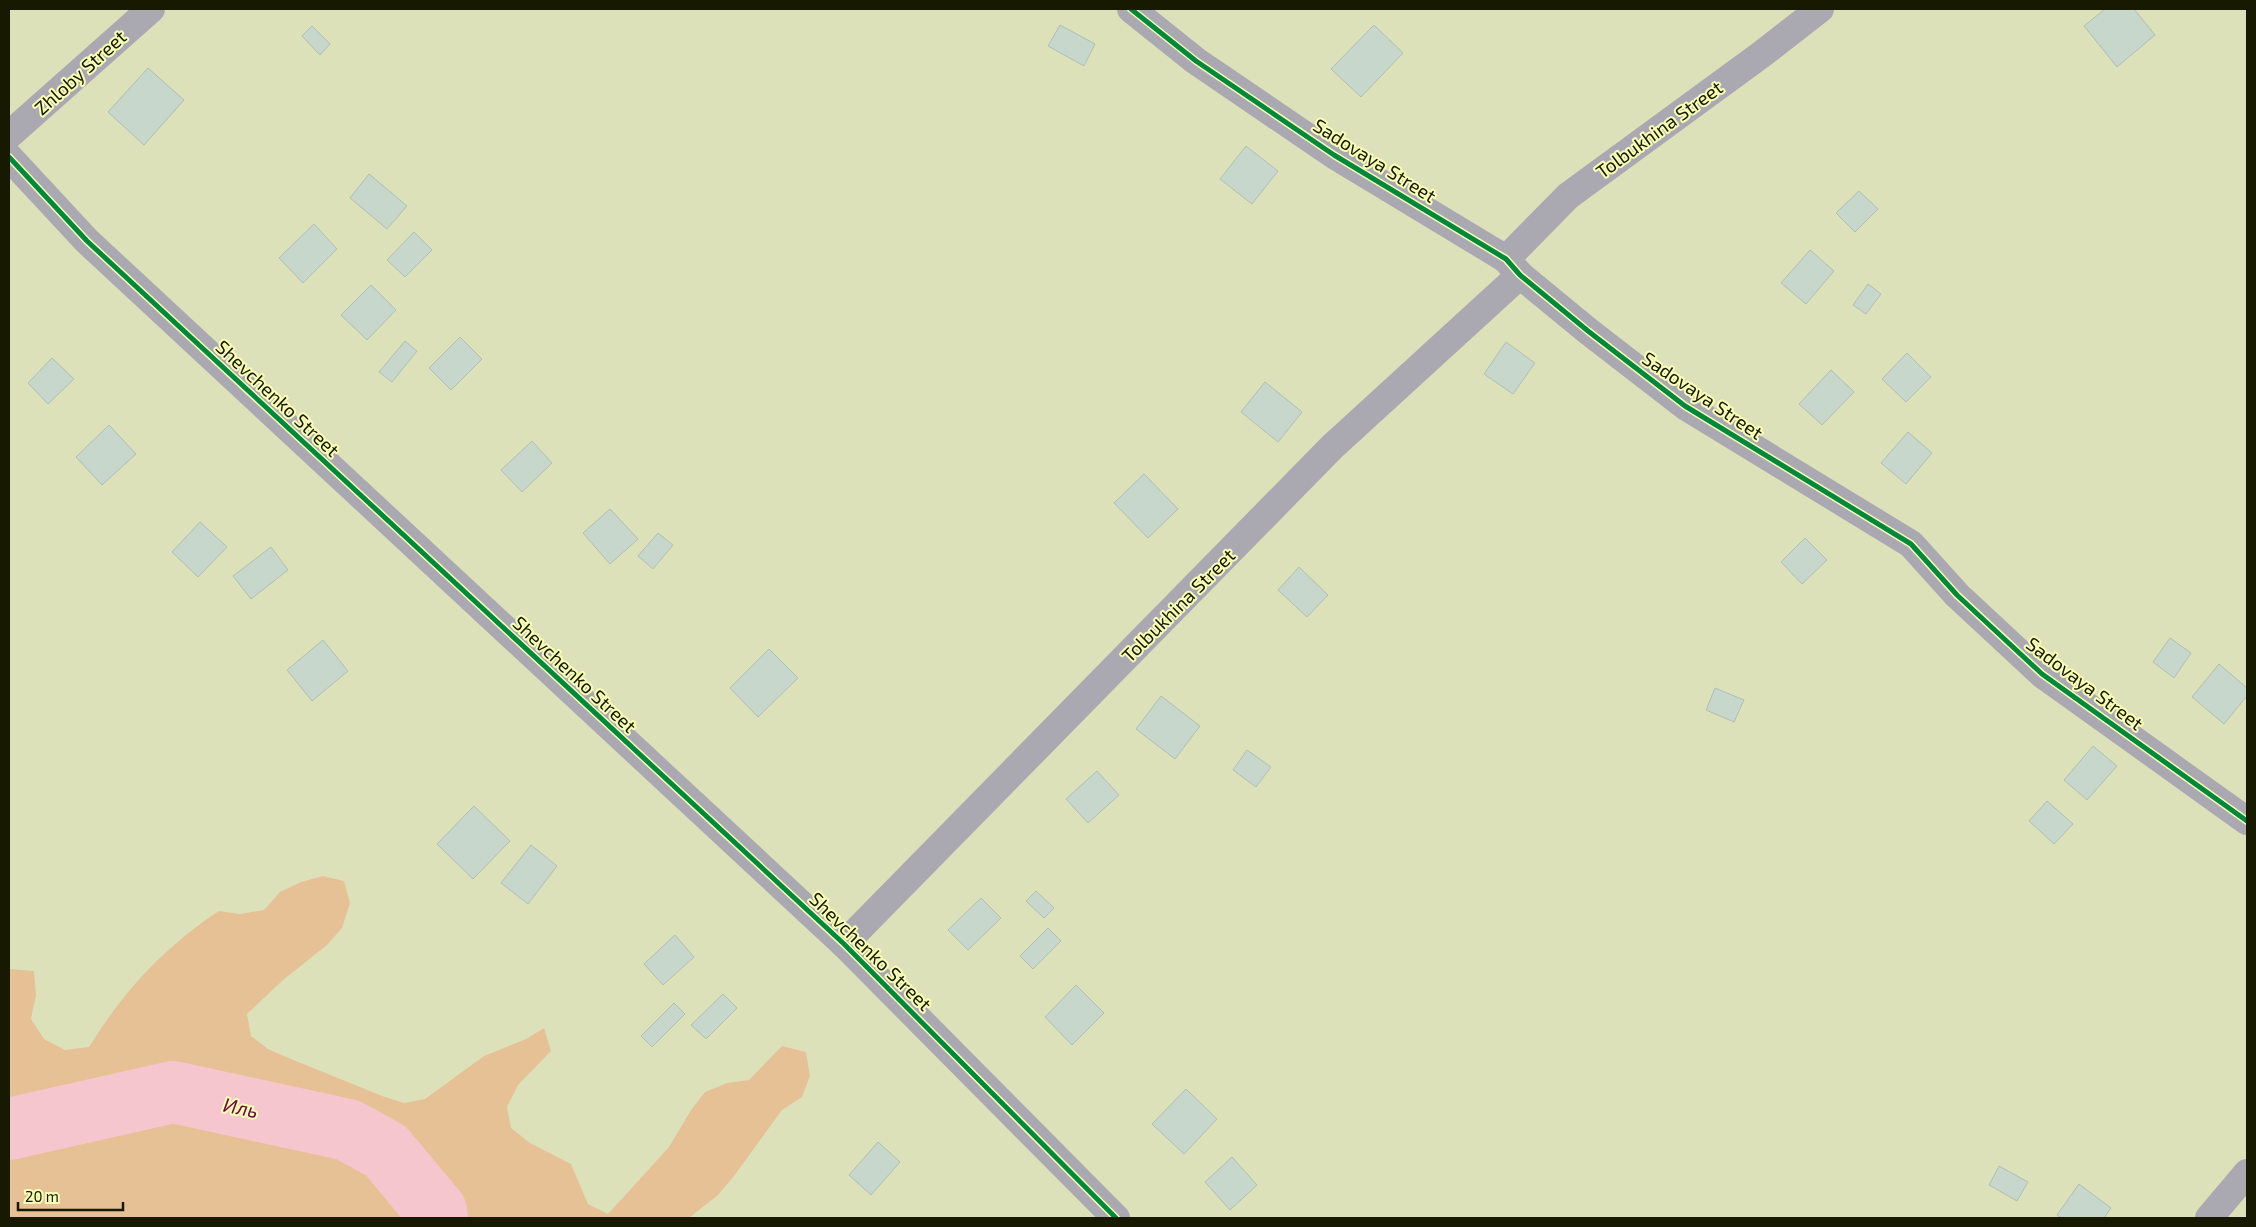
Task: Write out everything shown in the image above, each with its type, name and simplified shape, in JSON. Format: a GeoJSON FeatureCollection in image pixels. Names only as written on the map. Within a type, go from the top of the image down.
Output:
{"type":"FeatureCollection","features":[{"type":"Feature","properties":{"kind":"street","name":"Zhloby Street"},"geometry":{"type":"LineString","coordinates":[[9,135],[151,9]]}},
{"type":"Feature","properties":{"kind":"street","name":"Sadovaya Street"},"geometry":{"type":"LineString","coordinates":[[1131,9],[1196,61],[1334,155],[1513,267],[1588,332],[1686,406],[1911,544],[1957,595],[2042,674],[2247,821]]}},
{"type":"Feature","properties":{"kind":"street","name":"Tolbukhina Street"},"geometry":{"type":"LineString","coordinates":[[844,944],[1332,448],[1513,267],[1568,196],[1762,54],[1820,9]]}},
{"type":"Feature","properties":{"kind":"street","name":"Shevchenko Street"},"geometry":{"type":"LineString","coordinates":[[9,157],[87,241],[844,944],[1116,1218]]}},
{"type":"Feature","properties":{"kind":"street"},"geometry":{"type":"LineString","coordinates":[[2208,1218],[2247,1173]]}},
{"type":"Feature","properties":{"kind":"shaded area"},"geometry":{"type":"Polygon","coordinates":[[[323,876],[344,881],[350,903],[342,928],[327,945],[283,980],[247,1014],[251,1036],[268,1049],[382,1096],[404,1103],[425,1099],[484,1056],[526,1039],[544,1028],[551,1051],[518,1085],[507,1107],[511,1128],[530,1143],[571,1164],[588,1204],[608,1214],[669,1147],[691,1110],[705,1092],[727,1083],[749,1080],[782,1046],[806,1052],[810,1076],[802,1097],[782,1110],[718,1195],[689,1218],[9,1218],[9,969],[34,971],[36,995],[31,1019],[44,1039],[65,1050],[89,1047],[116,1008],[146,972],[199,925],[219,911],[240,914],[264,910],[280,892],[301,882],[323,876]]]}},
{"type":"Feature","properties":{"kind":"building"},"geometry":{"type":"Polygon","coordinates":[[[2105,9],[2134,9],[2155,35],[2117,67],[2084,26],[2105,9]]]}},
{"type":"Feature","properties":{"kind":"building"},"geometry":{"type":"Polygon","coordinates":[[[1060,25],[1095,44],[1084,66],[1048,46],[1060,25]]]}},
{"type":"Feature","properties":{"kind":"building"},"geometry":{"type":"Polygon","coordinates":[[[1374,25],[1403,53],[1361,97],[1331,69],[1374,25]]]}},
{"type":"Feature","properties":{"kind":"building"},"geometry":{"type":"Polygon","coordinates":[[[312,26],[330,44],[320,55],[302,36],[312,26]]]}},
{"type":"Feature","properties":{"kind":"building"},"geometry":{"type":"Polygon","coordinates":[[[148,68],[184,100],[144,145],[108,112],[148,68]]]}},
{"type":"Feature","properties":{"kind":"building"},"geometry":{"type":"Polygon","coordinates":[[[1246,146],[1278,171],[1252,204],[1220,179],[1246,146]]]}},
{"type":"Feature","properties":{"kind":"building"},"geometry":{"type":"Polygon","coordinates":[[[369,174],[407,206],[387,229],[350,198],[369,174]]]}},
{"type":"Feature","properties":{"kind":"building"},"geometry":{"type":"Polygon","coordinates":[[[1859,191],[1878,209],[1855,232],[1836,213],[1859,191]]]}},
{"type":"Feature","properties":{"kind":"building"},"geometry":{"type":"Polygon","coordinates":[[[314,224],[337,249],[303,283],[279,258],[314,224]]]}},
{"type":"Feature","properties":{"kind":"building"},"geometry":{"type":"Polygon","coordinates":[[[414,232],[432,250],[405,277],[387,260],[414,232]]]}},
{"type":"Feature","properties":{"kind":"building"},"geometry":{"type":"Polygon","coordinates":[[[1810,250],[1834,271],[1806,304],[1781,283],[1810,250]]]}},
{"type":"Feature","properties":{"kind":"building"},"geometry":{"type":"Polygon","coordinates":[[[1868,284],[1881,294],[1866,314],[1853,305],[1868,284]]]}},
{"type":"Feature","properties":{"kind":"building"},"geometry":{"type":"Polygon","coordinates":[[[371,285],[396,310],[367,340],[341,315],[371,285]]]}},
{"type":"Feature","properties":{"kind":"building"},"geometry":{"type":"Polygon","coordinates":[[[460,337],[482,359],[451,390],[429,368],[460,337]]]}},
{"type":"Feature","properties":{"kind":"building"},"geometry":{"type":"Polygon","coordinates":[[[405,341],[417,351],[392,382],[379,372],[405,341]]]}},
{"type":"Feature","properties":{"kind":"building"},"geometry":{"type":"Polygon","coordinates":[[[1506,342],[1535,363],[1513,394],[1484,374],[1506,342]]]}},
{"type":"Feature","properties":{"kind":"building"},"geometry":{"type":"Polygon","coordinates":[[[1907,353],[1931,377],[1906,402],[1882,379],[1907,353]]]}},
{"type":"Feature","properties":{"kind":"building"},"geometry":{"type":"Polygon","coordinates":[[[52,358],[74,379],[48,404],[28,383],[52,358]]]}},
{"type":"Feature","properties":{"kind":"building"},"geometry":{"type":"Polygon","coordinates":[[[1831,370],[1854,392],[1822,425],[1799,404],[1831,370]]]}},
{"type":"Feature","properties":{"kind":"building"},"geometry":{"type":"Polygon","coordinates":[[[1265,382],[1302,412],[1278,442],[1241,412],[1265,382]]]}},
{"type":"Feature","properties":{"kind":"building"},"geometry":{"type":"Polygon","coordinates":[[[109,425],[136,454],[102,485],[76,457],[109,425]]]}},
{"type":"Feature","properties":{"kind":"building"},"geometry":{"type":"Polygon","coordinates":[[[1908,432],[1932,453],[1906,484],[1881,463],[1908,432]]]}},
{"type":"Feature","properties":{"kind":"building"},"geometry":{"type":"Polygon","coordinates":[[[532,441],[552,463],[522,492],[501,470],[532,441]]]}},
{"type":"Feature","properties":{"kind":"building"},"geometry":{"type":"Polygon","coordinates":[[[1144,474],[1178,509],[1148,538],[1114,503],[1144,474]]]}},
{"type":"Feature","properties":{"kind":"building"},"geometry":{"type":"Polygon","coordinates":[[[610,509],[638,539],[610,564],[583,533],[610,509]]]}},
{"type":"Feature","properties":{"kind":"building"},"geometry":{"type":"Polygon","coordinates":[[[200,522],[227,547],[198,577],[172,552],[200,522]]]}},
{"type":"Feature","properties":{"kind":"building"},"geometry":{"type":"Polygon","coordinates":[[[658,533],[673,545],[653,569],[638,556],[658,533]]]}},
{"type":"Feature","properties":{"kind":"building"},"geometry":{"type":"Polygon","coordinates":[[[1805,538],[1827,560],[1802,584],[1781,562],[1805,538]]]}},
{"type":"Feature","properties":{"kind":"building"},"geometry":{"type":"Polygon","coordinates":[[[271,547],[288,570],[251,599],[233,576],[271,547]]]}},
{"type":"Feature","properties":{"kind":"building"},"geometry":{"type":"Polygon","coordinates":[[[1299,567],[1328,595],[1307,617],[1278,590],[1299,567]]]}},
{"type":"Feature","properties":{"kind":"building"},"geometry":{"type":"Polygon","coordinates":[[[2170,638],[2191,653],[2174,678],[2153,662],[2170,638]]]}},
{"type":"Feature","properties":{"kind":"building"},"geometry":{"type":"Polygon","coordinates":[[[323,640],[348,671],[312,701],[287,670],[323,640]]]}},
{"type":"Feature","properties":{"kind":"building"},"geometry":{"type":"Polygon","coordinates":[[[769,649],[798,678],[758,717],[730,688],[769,649]]]}},
{"type":"Feature","properties":{"kind":"building"},"geometry":{"type":"Polygon","coordinates":[[[2219,664],[2247,688],[2247,696],[2224,724],[2192,697],[2219,664]]]}},
{"type":"Feature","properties":{"kind":"building"},"geometry":{"type":"Polygon","coordinates":[[[1715,688],[1744,700],[1734,722],[1706,710],[1715,688]]]}},
{"type":"Feature","properties":{"kind":"building"},"geometry":{"type":"Polygon","coordinates":[[[1161,696],[1200,726],[1175,759],[1136,729],[1161,696]]]}},
{"type":"Feature","properties":{"kind":"building"},"geometry":{"type":"Polygon","coordinates":[[[2093,746],[2117,766],[2087,800],[2064,780],[2093,746]]]}},
{"type":"Feature","properties":{"kind":"building"},"geometry":{"type":"Polygon","coordinates":[[[1247,750],[1271,767],[1256,787],[1233,770],[1247,750]]]}},
{"type":"Feature","properties":{"kind":"building"},"geometry":{"type":"Polygon","coordinates":[[[1097,771],[1119,795],[1088,823],[1066,799],[1097,771]]]}},
{"type":"Feature","properties":{"kind":"building"},"geometry":{"type":"Polygon","coordinates":[[[2047,801],[2073,824],[2054,844],[2029,821],[2047,801]]]}},
{"type":"Feature","properties":{"kind":"building"},"geometry":{"type":"Polygon","coordinates":[[[474,806],[510,841],[473,879],[437,844],[474,806]]]}},
{"type":"Feature","properties":{"kind":"building"},"geometry":{"type":"Polygon","coordinates":[[[531,845],[557,866],[528,904],[501,883],[531,845]]]}},
{"type":"Feature","properties":{"kind":"building"},"geometry":{"type":"Polygon","coordinates":[[[1036,891],[1054,908],[1044,918],[1026,901],[1036,891]]]}},
{"type":"Feature","properties":{"kind":"building"},"geometry":{"type":"Polygon","coordinates":[[[981,898],[1001,918],[968,950],[948,930],[981,898]]]}},
{"type":"Feature","properties":{"kind":"building"},"geometry":{"type":"Polygon","coordinates":[[[1048,928],[1061,941],[1033,969],[1020,956],[1048,928]]]}},
{"type":"Feature","properties":{"kind":"building"},"geometry":{"type":"Polygon","coordinates":[[[675,935],[694,957],[663,985],[644,964],[675,935]]]}},
{"type":"Feature","properties":{"kind":"building"},"geometry":{"type":"Polygon","coordinates":[[[1076,985],[1104,1013],[1072,1045],[1045,1017],[1076,985]]]}},
{"type":"Feature","properties":{"kind":"building"},"geometry":{"type":"Polygon","coordinates":[[[723,994],[737,1008],[706,1039],[691,1025],[723,994]]]}},
{"type":"Feature","properties":{"kind":"building"},"geometry":{"type":"Polygon","coordinates":[[[674,1003],[685,1014],[652,1047],[641,1036],[674,1003]]]}},
{"type":"Feature","properties":{"kind":"building"},"geometry":{"type":"Polygon","coordinates":[[[1186,1089],[1217,1119],[1184,1154],[1152,1124],[1186,1089]]]}},
{"type":"Feature","properties":{"kind":"building"},"geometry":{"type":"Polygon","coordinates":[[[878,1142],[900,1162],[871,1195],[849,1175],[878,1142]]]}},
{"type":"Feature","properties":{"kind":"building"},"geometry":{"type":"Polygon","coordinates":[[[1232,1157],[1257,1185],[1230,1210],[1205,1182],[1232,1157]]]}},
{"type":"Feature","properties":{"kind":"building"},"geometry":{"type":"Polygon","coordinates":[[[1999,1166],[2028,1182],[2017,1201],[1989,1185],[1999,1166]]]}},
{"type":"Feature","properties":{"kind":"building"},"geometry":{"type":"Polygon","coordinates":[[[2079,1184],[2111,1208],[2104,1218],[2062,1218],[2057,1215],[2079,1184]]]}},
{"type":"Feature","properties":{"kind":"waterway","name":"Иль"},"geometry":{"type":"LineString","coordinates":[[9,1129],[173,1092],[348,1130],[386,1151],[436,1211],[437,1218]]}},
{"type":"Feature","properties":{"kind":"cycle path"},"geometry":{"type":"LineString","coordinates":[[1131,9],[1196,61],[1334,155],[1506,259],[1520,275],[1588,331],[1685,406],[1911,544],[1957,595],[2042,674],[2247,821]]}},
{"type":"Feature","properties":{"kind":"cycle path"},"geometry":{"type":"LineString","coordinates":[[9,157],[87,241],[844,944],[1116,1218]]}}]}
